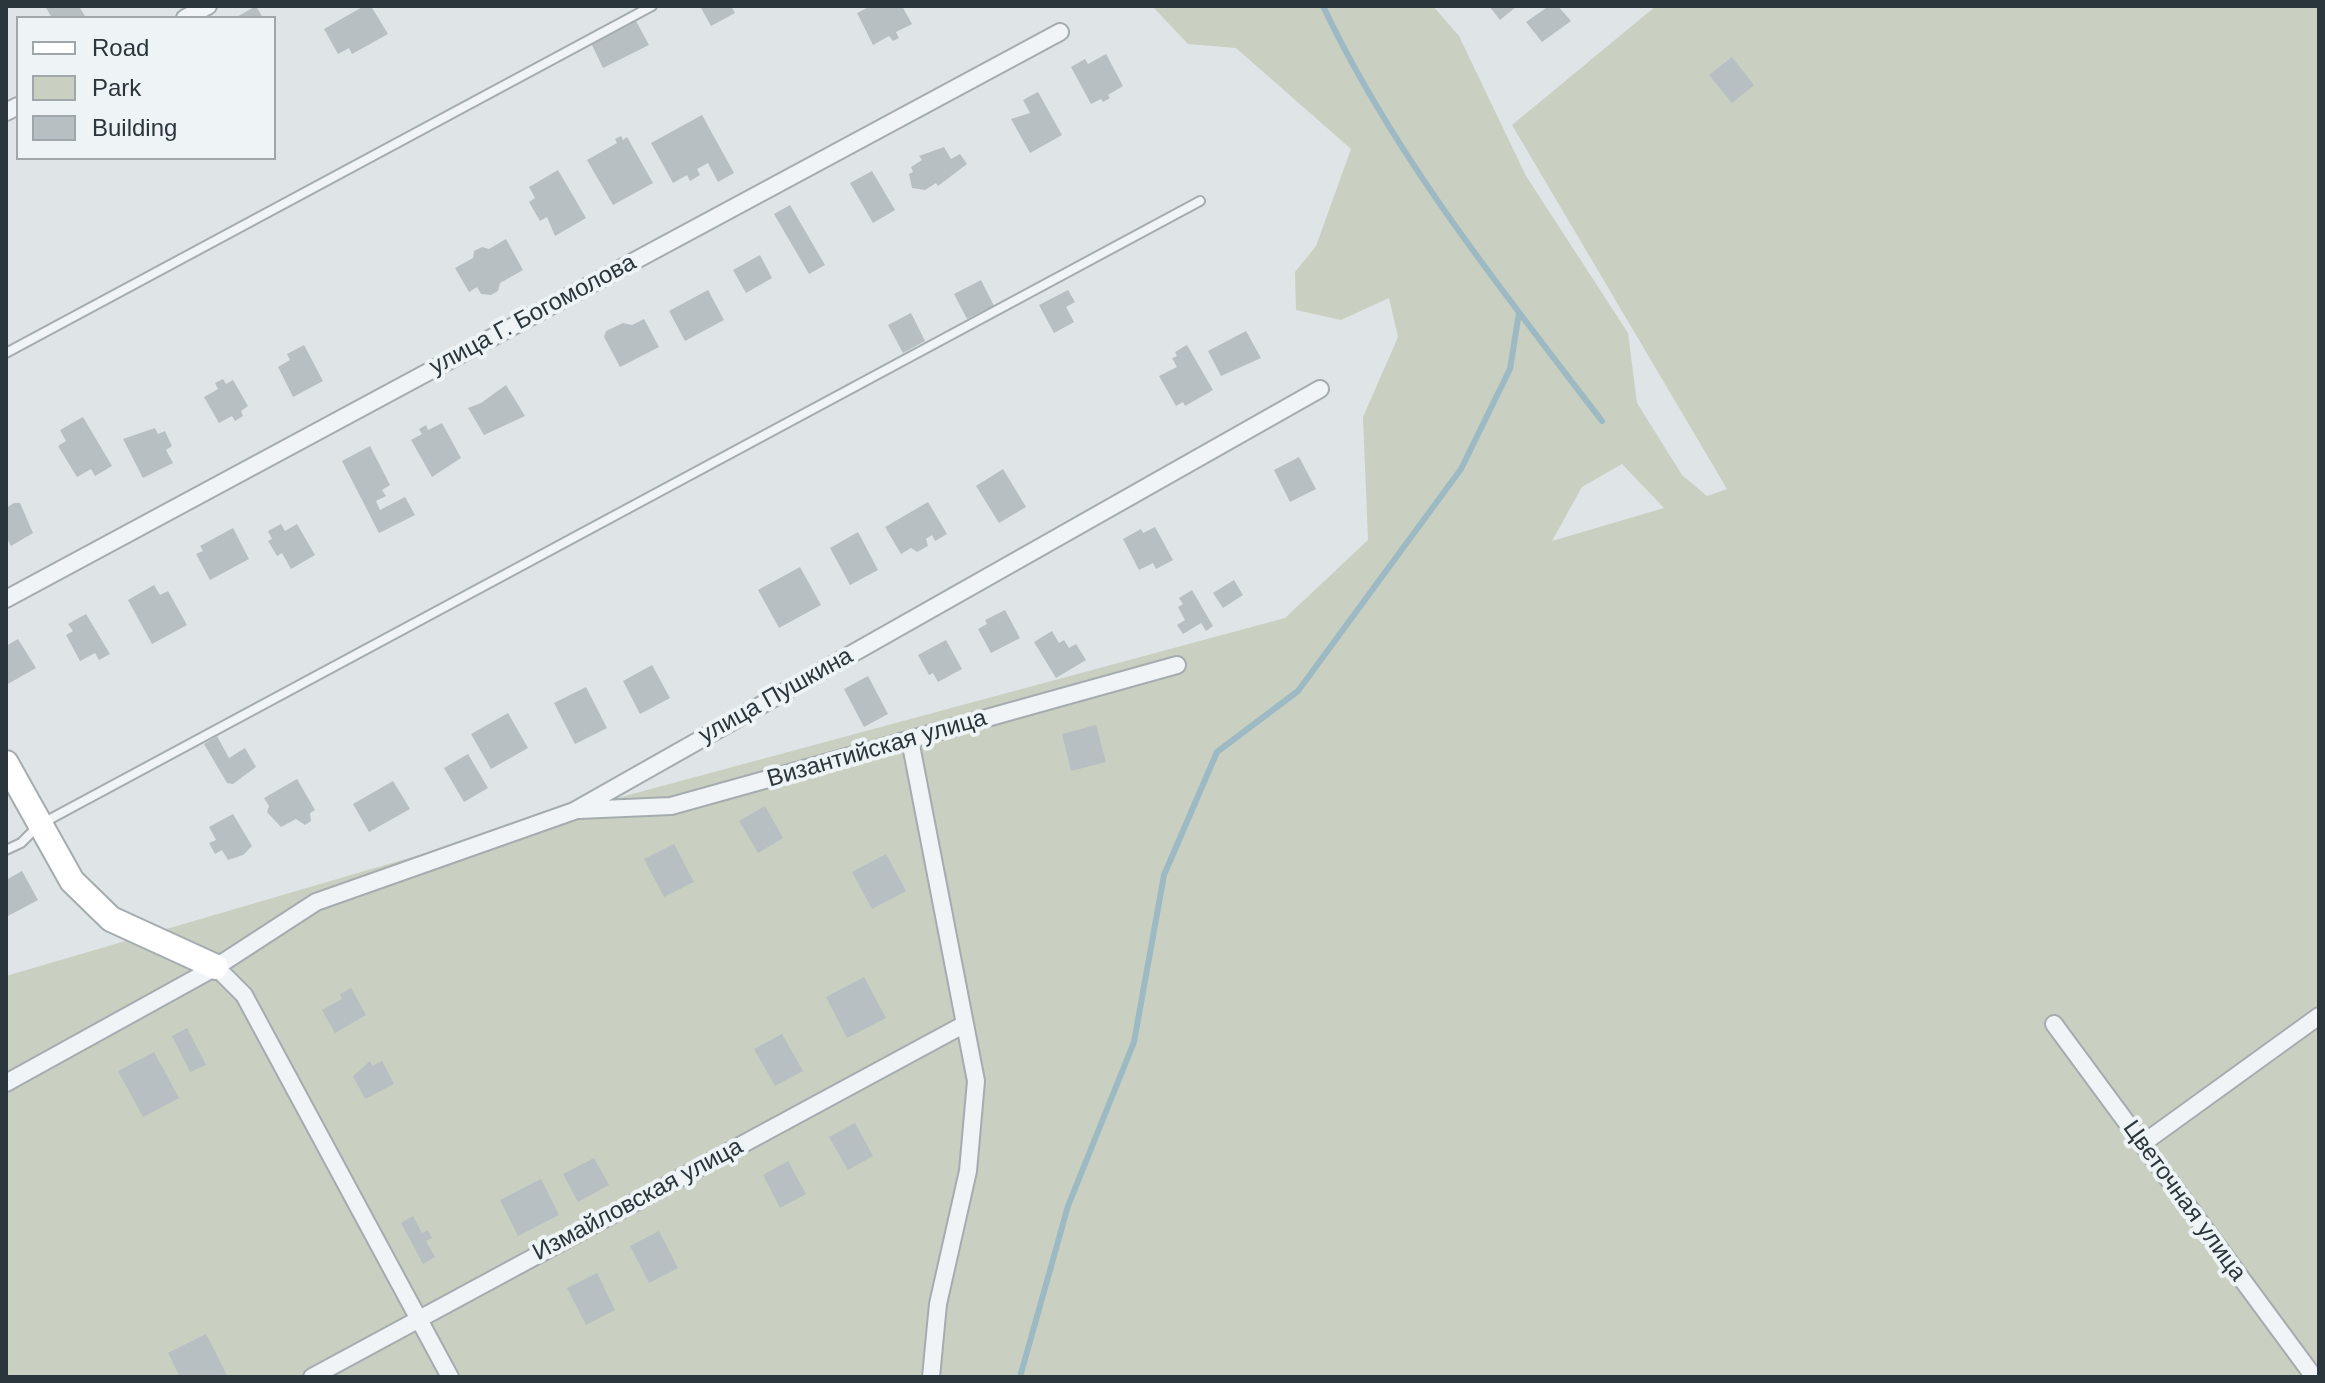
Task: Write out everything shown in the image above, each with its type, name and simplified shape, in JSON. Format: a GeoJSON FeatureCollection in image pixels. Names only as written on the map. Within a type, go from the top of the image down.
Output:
{"type":"FeatureCollection","features":[{"type":"Feature","properties":{"kind":"street"},"geometry":{"type":"LineString","coordinates":[[189,16],[208,6]]}},
{"type":"Feature","properties":{"kind":"street","name":"улица Г. Богомолова"},"geometry":{"type":"LineString","coordinates":[[6,599],[1060,32]]}},
{"type":"Feature","properties":{"kind":"street","name":"улица Пушкина"},"geometry":{"type":"LineString","coordinates":[[6,1083],[216,967],[316,902],[574,811],[1320,389]]}},
{"type":"Feature","properties":{"kind":"street","name":"Византийская улица"},"geometry":{"type":"LineString","coordinates":[[574,811],[671,806],[1177,665]]}},
{"type":"Feature","properties":{"kind":"street"},"geometry":{"type":"LineString","coordinates":[[910,740],[976,1081],[968,1171],[938,1304],[931,1377]]}},
{"type":"Feature","properties":{"kind":"street"},"geometry":{"type":"LineString","coordinates":[[6,763],[72,881],[111,919],[216,967],[244,995],[450,1377]]}},
{"type":"Feature","properties":{"kind":"street"},"geometry":{"type":"LineString","coordinates":[[2142,1144],[2319,1016]]}},
{"type":"Feature","properties":{"kind":"street","name":"Измайловская улица"},"geometry":{"type":"LineString","coordinates":[[312,1377],[965,1024]]}},
{"type":"Feature","properties":{"kind":"street","name":"Цветочная улица"},"geometry":{"type":"LineString","coordinates":[[2054,1024],[2315,1374]]}},
{"type":"Feature","properties":{"kind":"lane"},"geometry":{"type":"LineString","coordinates":[[6,353],[652,6]]}},
{"type":"Feature","properties":{"kind":"lane"},"geometry":{"type":"LineString","coordinates":[[6,850],[21,843],[39,825],[1200,201]]}},
{"type":"Feature","properties":{"kind":"green space"},"geometry":{"type":"Polygon","coordinates":[[[1152,6],[1433,6],[1459,36],[1526,176],[1628,333],[1637,403],[1682,475],[1707,496],[1727,489],[1512,125],[1656,6],[2319,6],[2319,1377],[6,1377],[6,976],[573,810],[1285,618],[1368,540],[1363,417],[1398,337],[1389,298],[1341,320],[1296,310],[1295,272],[1316,246],[1351,149],[1236,48],[1188,44],[1152,6]],[[1622,464],[1582,487],[1552,541],[1664,508],[1622,464]]]}},
{"type":"Feature","properties":{"kind":"building"},"geometry":{"type":"Polygon","coordinates":[[[45,6],[79,6],[85,16],[51,16],[45,6]]]}},
{"type":"Feature","properties":{"kind":"building"},"geometry":{"type":"Polygon","coordinates":[[[256,6],[262,16],[238,16],[256,6]]]}},
{"type":"Feature","properties":{"kind":"building"},"geometry":{"type":"Polygon","coordinates":[[[364,6],[371,6],[388,34],[352,54],[349,48],[338,54],[324,29],[364,6]]]}},
{"type":"Feature","properties":{"kind":"building"},"geometry":{"type":"Polygon","coordinates":[[[700,6],[731,6],[735,13],[711,26],[700,6]]]}},
{"type":"Feature","properties":{"kind":"building"},"geometry":{"type":"Polygon","coordinates":[[[871,6],[902,6],[912,24],[896,32],[899,38],[893,41],[889,36],[873,45],[857,13],[871,6]]]}},
{"type":"Feature","properties":{"kind":"building"},"geometry":{"type":"Polygon","coordinates":[[[1489,6],[1517,6],[1500,20],[1489,6]]]}},
{"type":"Feature","properties":{"kind":"building"},"geometry":{"type":"Polygon","coordinates":[[[1549,6],[1558,6],[1571,21],[1542,42],[1526,22],[1549,6]]]}},
{"type":"Feature","properties":{"kind":"building"},"geometry":{"type":"Polygon","coordinates":[[[636,21],[649,45],[603,68],[591,43],[636,21]]]}},
{"type":"Feature","properties":{"kind":"building"},"geometry":{"type":"Polygon","coordinates":[[[1106,54],[1123,86],[1103,102],[1101,99],[1091,104],[1071,67],[1085,59],[1088,64],[1106,54]]]}},
{"type":"Feature","properties":{"kind":"building"},"geometry":{"type":"Polygon","coordinates":[[[1732,57],[1754,85],[1732,103],[1709,75],[1732,57]]]}},
{"type":"Feature","properties":{"kind":"building"},"geometry":{"type":"Polygon","coordinates":[[[1038,92],[1062,135],[1030,153],[1011,119],[1030,113],[1023,100],[1038,92]]]}},
{"type":"Feature","properties":{"kind":"building"},"geometry":{"type":"Polygon","coordinates":[[[702,115],[734,173],[718,182],[708,163],[697,169],[700,175],[690,181],[687,175],[673,183],[651,143],[702,115]]]}},
{"type":"Feature","properties":{"kind":"building"},"geometry":{"type":"Polygon","coordinates":[[[621,136],[623,140],[627,137],[653,183],[613,205],[587,160],[617,143],[615,139],[621,136]]]}},
{"type":"Feature","properties":{"kind":"building"},"geometry":{"type":"Polygon","coordinates":[[[944,147],[951,159],[960,154],[967,164],[938,186],[936,183],[925,190],[912,188],[909,174],[913,172],[911,167],[922,160],[919,156],[944,147]]]}},
{"type":"Feature","properties":{"kind":"building"},"geometry":{"type":"Polygon","coordinates":[[[558,170],[586,218],[555,236],[547,217],[540,221],[529,202],[535,198],[529,187],[558,170]]]}},
{"type":"Feature","properties":{"kind":"building"},"geometry":{"type":"Polygon","coordinates":[[[872,171],[895,210],[873,223],[850,183],[872,171]]]}},
{"type":"Feature","properties":{"kind":"building"},"geometry":{"type":"Polygon","coordinates":[[[790,205],[825,265],[809,274],[774,214],[790,205]]]}},
{"type":"Feature","properties":{"kind":"building"},"geometry":{"type":"Polygon","coordinates":[[[506,239],[523,270],[500,283],[498,291],[491,295],[481,294],[477,287],[469,292],[455,268],[473,258],[474,251],[482,247],[489,249],[506,239]]]}},
{"type":"Feature","properties":{"kind":"building"},"geometry":{"type":"Polygon","coordinates":[[[760,255],[772,278],[746,293],[733,270],[760,255]]]}},
{"type":"Feature","properties":{"kind":"building"},"geometry":{"type":"Polygon","coordinates":[[[981,280],[994,306],[967,319],[954,294],[981,280]]]}},
{"type":"Feature","properties":{"kind":"building"},"geometry":{"type":"Polygon","coordinates":[[[708,290],[724,320],[685,341],[669,311],[708,290]]]}},
{"type":"Feature","properties":{"kind":"building"},"geometry":{"type":"Polygon","coordinates":[[[1068,290],[1075,302],[1066,307],[1074,322],[1054,333],[1039,305],[1068,290]]]}},
{"type":"Feature","properties":{"kind":"building"},"geometry":{"type":"Polygon","coordinates":[[[911,313],[925,341],[903,353],[888,325],[911,313]]]}},
{"type":"Feature","properties":{"kind":"building"},"geometry":{"type":"Polygon","coordinates":[[[644,319],[659,347],[620,367],[604,337],[606,331],[623,323],[632,325],[644,319]]]}},
{"type":"Feature","properties":{"kind":"building"},"geometry":{"type":"Polygon","coordinates":[[[1246,331],[1261,358],[1221,376],[1208,351],[1246,331]]]}},
{"type":"Feature","properties":{"kind":"building"},"geometry":{"type":"Polygon","coordinates":[[[304,345],[323,381],[293,397],[278,367],[290,360],[287,354],[304,345]]]}},
{"type":"Feature","properties":{"kind":"building"},"geometry":{"type":"Polygon","coordinates":[[[1187,345],[1213,390],[1185,406],[1183,402],[1176,406],[1159,376],[1177,367],[1172,358],[1177,356],[1175,352],[1187,345]]]}},
{"type":"Feature","properties":{"kind":"building"},"geometry":{"type":"Polygon","coordinates":[[[223,379],[226,384],[233,380],[248,406],[241,411],[243,416],[235,421],[232,416],[219,423],[204,397],[218,389],[215,383],[223,379]]]}},
{"type":"Feature","properties":{"kind":"building"},"geometry":{"type":"Polygon","coordinates":[[[506,385],[525,416],[484,435],[468,408],[481,403],[506,385]]]}},
{"type":"Feature","properties":{"kind":"building"},"geometry":{"type":"Polygon","coordinates":[[[83,417],[112,466],[95,476],[91,469],[77,477],[58,446],[66,441],[60,430],[83,417]]]}},
{"type":"Feature","properties":{"kind":"building"},"geometry":{"type":"Polygon","coordinates":[[[442,423],[461,458],[432,477],[411,440],[422,434],[419,429],[426,425],[428,430],[442,423]]]}},
{"type":"Feature","properties":{"kind":"building"},"geometry":{"type":"Polygon","coordinates":[[[155,428],[158,434],[165,431],[172,446],[166,450],[173,463],[143,478],[123,439],[155,428]]]}},
{"type":"Feature","properties":{"kind":"building"},"geometry":{"type":"Polygon","coordinates":[[[370,446],[390,485],[382,490],[386,496],[376,501],[380,510],[405,497],[415,515],[379,533],[342,461],[370,446]]]}},
{"type":"Feature","properties":{"kind":"building"},"geometry":{"type":"Polygon","coordinates":[[[1299,457],[1316,489],[1290,502],[1274,470],[1299,457]]]}},
{"type":"Feature","properties":{"kind":"building"},"geometry":{"type":"Polygon","coordinates":[[[1003,469],[1026,507],[999,523],[976,486],[1003,469]]]}},
{"type":"Feature","properties":{"kind":"building"},"geometry":{"type":"Polygon","coordinates":[[[928,502],[947,534],[935,541],[932,535],[926,539],[928,546],[917,552],[911,548],[901,554],[885,527],[928,502]]]}},
{"type":"Feature","properties":{"kind":"building"},"geometry":{"type":"Polygon","coordinates":[[[20,503],[33,533],[11,546],[6,537],[6,508],[20,503]]]}},
{"type":"Feature","properties":{"kind":"building"},"geometry":{"type":"Polygon","coordinates":[[[281,524],[285,531],[297,524],[315,555],[291,569],[282,553],[277,556],[268,541],[272,539],[268,531],[281,524]]]}},
{"type":"Feature","properties":{"kind":"building"},"geometry":{"type":"Polygon","coordinates":[[[1155,527],[1173,560],[1156,569],[1153,563],[1139,570],[1123,539],[1141,529],[1143,533],[1155,527]]]}},
{"type":"Feature","properties":{"kind":"building"},"geometry":{"type":"Polygon","coordinates":[[[233,528],[249,559],[210,580],[196,554],[203,551],[200,546],[233,528]]]}},
{"type":"Feature","properties":{"kind":"building"},"geometry":{"type":"Polygon","coordinates":[[[858,532],[878,570],[850,585],[830,548],[858,532]]]}},
{"type":"Feature","properties":{"kind":"building"},"geometry":{"type":"Polygon","coordinates":[[[800,567],[821,605],[779,628],[758,590],[800,567]]]}},
{"type":"Feature","properties":{"kind":"building"},"geometry":{"type":"Polygon","coordinates":[[[1234,580],[1243,595],[1223,608],[1213,593],[1234,580]]]}},
{"type":"Feature","properties":{"kind":"building"},"geometry":{"type":"Polygon","coordinates":[[[154,585],[160,595],[168,591],[187,625],[152,644],[128,600],[154,585]]]}},
{"type":"Feature","properties":{"kind":"building"},"geometry":{"type":"Polygon","coordinates":[[[1192,590],[1213,626],[1206,631],[1201,623],[1183,634],[1177,625],[1185,620],[1178,607],[1183,604],[1179,598],[1192,590]]]}},
{"type":"Feature","properties":{"kind":"building"},"geometry":{"type":"Polygon","coordinates":[[[1005,610],[1020,638],[991,653],[978,629],[987,624],[985,620],[1005,610]]]}},
{"type":"Feature","properties":{"kind":"building"},"geometry":{"type":"Polygon","coordinates":[[[86,614],[110,654],[99,660],[95,653],[80,661],[66,635],[73,631],[68,624],[86,614]]]}},
{"type":"Feature","properties":{"kind":"building"},"geometry":{"type":"Polygon","coordinates":[[[1052,631],[1059,643],[1064,640],[1069,648],[1076,644],[1086,660],[1056,678],[1034,642],[1052,631]]]}},
{"type":"Feature","properties":{"kind":"building"},"geometry":{"type":"Polygon","coordinates":[[[18,639],[36,668],[6,685],[6,646],[18,639]]]}},
{"type":"Feature","properties":{"kind":"building"},"geometry":{"type":"Polygon","coordinates":[[[946,640],[962,669],[938,682],[933,673],[929,675],[918,655],[946,640]]]}},
{"type":"Feature","properties":{"kind":"building"},"geometry":{"type":"Polygon","coordinates":[[[652,665],[670,698],[640,714],[623,681],[652,665]]]}},
{"type":"Feature","properties":{"kind":"building"},"geometry":{"type":"Polygon","coordinates":[[[868,676],[888,714],[864,727],[844,689],[868,676]]]}},
{"type":"Feature","properties":{"kind":"building"},"geometry":{"type":"Polygon","coordinates":[[[586,687],[607,728],[575,744],[554,703],[586,687]]]}},
{"type":"Feature","properties":{"kind":"building"},"geometry":{"type":"Polygon","coordinates":[[[508,713],[528,748],[491,769],[471,734],[508,713]]]}},
{"type":"Feature","properties":{"kind":"building"},"geometry":{"type":"Polygon","coordinates":[[[1096,725],[1106,762],[1071,771],[1062,734],[1096,725]]]}},
{"type":"Feature","properties":{"kind":"building"},"geometry":{"type":"Polygon","coordinates":[[[217,736],[229,758],[245,748],[256,767],[233,784],[227,783],[204,744],[217,736]]]}},
{"type":"Feature","properties":{"kind":"building"},"geometry":{"type":"Polygon","coordinates":[[[468,754],[488,788],[464,802],[444,768],[468,754]]]}},
{"type":"Feature","properties":{"kind":"building"},"geometry":{"type":"Polygon","coordinates":[[[297,779],[315,810],[310,813],[311,821],[305,825],[296,819],[281,827],[267,812],[269,806],[264,798],[297,779]]]}},
{"type":"Feature","properties":{"kind":"building"},"geometry":{"type":"Polygon","coordinates":[[[393,781],[410,809],[369,832],[353,804],[393,781]]]}},
{"type":"Feature","properties":{"kind":"building"},"geometry":{"type":"Polygon","coordinates":[[[765,806],[783,838],[758,853],[739,821],[765,806]]]}},
{"type":"Feature","properties":{"kind":"building"},"geometry":{"type":"Polygon","coordinates":[[[233,814],[252,846],[243,855],[228,860],[222,850],[215,854],[209,843],[216,840],[209,827],[233,814]]]}},
{"type":"Feature","properties":{"kind":"building"},"geometry":{"type":"Polygon","coordinates":[[[674,844],[694,882],[664,897],[644,859],[674,844]]]}},
{"type":"Feature","properties":{"kind":"building"},"geometry":{"type":"Polygon","coordinates":[[[886,854],[906,891],[872,909],[852,872],[886,854]]]}},
{"type":"Feature","properties":{"kind":"building"},"geometry":{"type":"Polygon","coordinates":[[[22,871],[38,900],[6,917],[6,880],[22,871]]]}},
{"type":"Feature","properties":{"kind":"building"},"geometry":{"type":"Polygon","coordinates":[[[864,977],[886,1018],[847,1038],[826,997],[864,977]]]}},
{"type":"Feature","properties":{"kind":"building"},"geometry":{"type":"Polygon","coordinates":[[[351,988],[366,1015],[335,1033],[322,1010],[342,999],[340,994],[351,988]]]}},
{"type":"Feature","properties":{"kind":"building"},"geometry":{"type":"Polygon","coordinates":[[[187,1028],[206,1065],[190,1072],[172,1036],[187,1028]]]}},
{"type":"Feature","properties":{"kind":"building"},"geometry":{"type":"Polygon","coordinates":[[[782,1034],[803,1071],[775,1086],[754,1049],[782,1034]]]}},
{"type":"Feature","properties":{"kind":"building"},"geometry":{"type":"Polygon","coordinates":[[[154,1052],[179,1098],[143,1117],[118,1071],[154,1052]]]}},
{"type":"Feature","properties":{"kind":"building"},"geometry":{"type":"Polygon","coordinates":[[[370,1061],[372,1066],[382,1061],[394,1084],[365,1099],[353,1076],[370,1061]]]}},
{"type":"Feature","properties":{"kind":"building"},"geometry":{"type":"Polygon","coordinates":[[[855,1123],[873,1156],[848,1170],[829,1137],[855,1123]]]}},
{"type":"Feature","properties":{"kind":"building"},"geometry":{"type":"Polygon","coordinates":[[[594,1158],[609,1185],[578,1202],[563,1174],[594,1158]]]}},
{"type":"Feature","properties":{"kind":"building"},"geometry":{"type":"Polygon","coordinates":[[[788,1161],[806,1194],[780,1208],[763,1175],[788,1161]]]}},
{"type":"Feature","properties":{"kind":"building"},"geometry":{"type":"Polygon","coordinates":[[[541,1179],[559,1215],[518,1236],[500,1200],[541,1179]]]}},
{"type":"Feature","properties":{"kind":"building"},"geometry":{"type":"Polygon","coordinates":[[[413,1216],[422,1233],[428,1230],[432,1238],[426,1241],[435,1257],[423,1264],[401,1223],[413,1216]]]}},
{"type":"Feature","properties":{"kind":"building"},"geometry":{"type":"Polygon","coordinates":[[[659,1231],[678,1268],[649,1283],[630,1246],[659,1231]]]}},
{"type":"Feature","properties":{"kind":"building"},"geometry":{"type":"Polygon","coordinates":[[[597,1273],[615,1310],[586,1325],[567,1288],[597,1273]]]}},
{"type":"Feature","properties":{"kind":"building"},"geometry":{"type":"Polygon","coordinates":[[[206,1334],[228,1377],[180,1377],[168,1353],[206,1334]]]}},
{"type":"Feature","properties":{"kind":"waterway"},"geometry":{"type":"LineString","coordinates":[[1323,6],[1382,116],[1416,168],[1488,271],[1602,421]]}},
{"type":"Feature","properties":{"kind":"waterway"},"geometry":{"type":"LineString","coordinates":[[1020,1377],[1068,1206],[1134,1042],[1164,875],[1217,752],[1298,691],[1461,469],[1510,369],[1519,313]]}}]}
